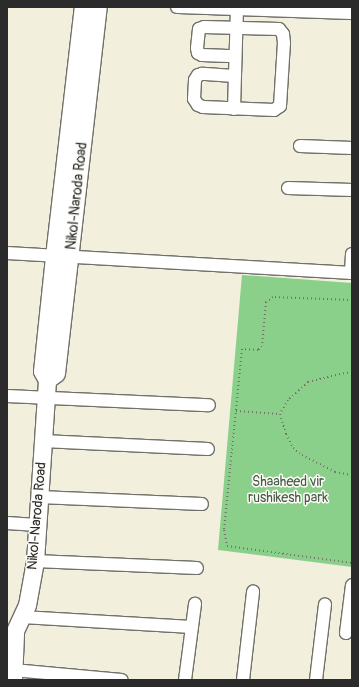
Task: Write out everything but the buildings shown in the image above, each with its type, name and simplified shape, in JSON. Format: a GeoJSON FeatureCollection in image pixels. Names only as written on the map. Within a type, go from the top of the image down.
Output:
{"type":"FeatureCollection","features":[{"type":"Feature","properties":{"kind":"main road","name":"Nikol-Naroda Road"},"geometry":{"type":"LineString","coordinates":[[62,256],[83,7]]}},
{"type":"Feature","properties":{"kind":"main road","name":"Nikol-Naroda Road"},"geometry":{"type":"LineString","coordinates":[[7,648],[27,605],[35,561],[47,380],[42,371],[62,256],[98,7]]}},
{"type":"Feature","properties":{"kind":"main road"},"geometry":{"type":"LineString","coordinates":[[13,675],[19,623]]}},
{"type":"Feature","properties":{"kind":"street"},"geometry":{"type":"LineString","coordinates":[[177,7],[352,13]]}},
{"type":"Feature","properties":{"kind":"street"},"geometry":{"type":"LineString","coordinates":[[234,109],[237,9]]}},
{"type":"Feature","properties":{"kind":"street"},"geometry":{"type":"LineString","coordinates":[[234,76],[198,75],[195,80],[194,99],[198,105],[204,107],[234,109],[274,110],[280,106],[284,43],[283,34],[275,28],[204,27],[199,29],[197,48],[198,53],[202,55],[235,56]]}},
{"type":"Feature","properties":{"kind":"street"},"geometry":{"type":"LineString","coordinates":[[300,146],[352,148]]}},
{"type":"Feature","properties":{"kind":"street"},"geometry":{"type":"LineString","coordinates":[[288,188],[352,190]]}},
{"type":"Feature","properties":{"kind":"street"},"geometry":{"type":"LineString","coordinates":[[7,253],[351,273],[352,254]]}},
{"type":"Feature","properties":{"kind":"street"},"geometry":{"type":"LineString","coordinates":[[7,396],[46,399],[210,405]]}},
{"type":"Feature","properties":{"kind":"street"},"geometry":{"type":"LineString","coordinates":[[43,441],[208,449]]}},
{"type":"Feature","properties":{"kind":"street"},"geometry":{"type":"LineString","coordinates":[[39,497],[202,504]]}},
{"type":"Feature","properties":{"kind":"street"},"geometry":{"type":"LineString","coordinates":[[7,523],[37,525]]}},
{"type":"Feature","properties":{"kind":"street"},"geometry":{"type":"LineString","coordinates":[[35,561],[197,568]]}},
{"type":"Feature","properties":{"kind":"street"},"geometry":{"type":"LineString","coordinates":[[346,633],[352,585]]}},
{"type":"Feature","properties":{"kind":"street"},"geometry":{"type":"LineString","coordinates":[[243,680],[253,592]]}},
{"type":"Feature","properties":{"kind":"street"},"geometry":{"type":"LineString","coordinates":[[185,680],[195,604]]}},
{"type":"Feature","properties":{"kind":"street"},"geometry":{"type":"LineString","coordinates":[[316,680],[325,606]]}},
{"type":"Feature","properties":{"kind":"street"},"geometry":{"type":"LineString","coordinates":[[19,623],[192,628]]}},
{"type":"Feature","properties":{"kind":"street"},"geometry":{"type":"LineString","coordinates":[[13,675],[122,680]]}},
{"type":"Feature","properties":{"kind":"path"},"geometry":{"type":"LineString","coordinates":[[352,300],[273,297],[266,302],[262,346],[258,350],[242,349],[224,530],[227,546],[352,563]]}},
{"type":"Feature","properties":{"kind":"path"},"geometry":{"type":"LineString","coordinates":[[352,372],[308,382],[288,400],[280,414],[286,434],[293,448],[302,455],[335,472],[352,475]]}},
{"type":"Feature","properties":{"kind":"path"},"geometry":{"type":"LineString","coordinates":[[236,411],[280,414]]}},
{"type":"Feature","properties":{"kind":"green space","name":"Shaaheed vir rushikesh park"},"geometry":{"type":"Polygon","coordinates":[[[242,275],[352,283],[352,567],[218,550],[242,275]]]}}]}
